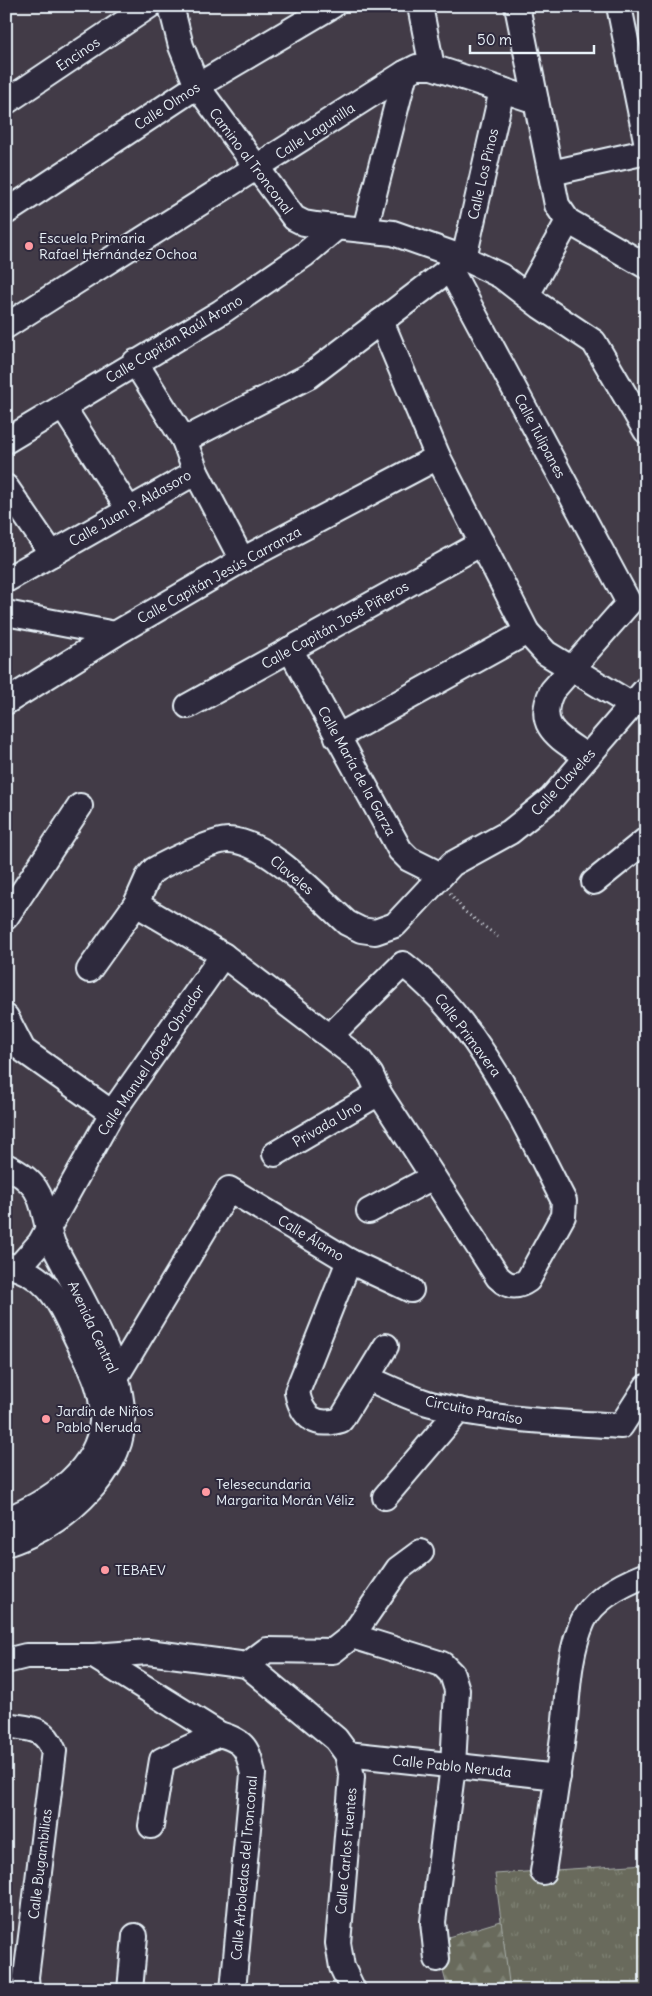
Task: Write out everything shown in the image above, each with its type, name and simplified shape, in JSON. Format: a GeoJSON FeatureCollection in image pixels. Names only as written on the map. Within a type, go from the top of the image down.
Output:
{"type":"FeatureCollection","features":[{"type":"Feature","properties":{"kind":"street","name":"Encinos"},"geometry":{"type":"LineString","coordinates":[[6,102],[149,6]]}},
{"type":"Feature","properties":{"kind":"street","name":"Camino al Tronconal"},"geometry":{"type":"LineString","coordinates":[[171,6],[181,46],[197,86],[294,218],[304,223],[365,229],[393,234],[457,263],[501,276],[594,342],[646,431]]}},
{"type":"Feature","properties":{"kind":"street","name":"Calle Olmos"},"geometry":{"type":"LineString","coordinates":[[6,212],[197,86],[332,6]]}},
{"type":"Feature","properties":{"kind":"street"},"geometry":{"type":"LineString","coordinates":[[420,6],[432,67]]}},
{"type":"Feature","properties":{"kind":"street"},"geometry":{"type":"LineString","coordinates":[[517,6],[557,205],[568,221],[646,266]]}},
{"type":"Feature","properties":{"kind":"street"},"geometry":{"type":"LineString","coordinates":[[619,6],[646,140]]}},
{"type":"Feature","properties":{"kind":"street","name":"Calle Lagunilla"},"geometry":{"type":"LineString","coordinates":[[6,326],[417,67],[432,67],[536,101]]}},
{"type":"Feature","properties":{"kind":"street"},"geometry":{"type":"LineString","coordinates":[[365,229],[405,73]]}},
{"type":"Feature","properties":{"kind":"street","name":"Calle Los Pinos"},"geometry":{"type":"LineString","coordinates":[[457,263],[502,90]]}},
{"type":"Feature","properties":{"kind":"street"},"geometry":{"type":"LineString","coordinates":[[550,173],[646,152]]}},
{"type":"Feature","properties":{"kind":"street"},"geometry":{"type":"LineString","coordinates":[[527,295],[568,221]]}},
{"type":"Feature","properties":{"kind":"street","name":"Calle Capitán Raúl Arano"},"geometry":{"type":"LineString","coordinates":[[6,441],[221,312],[304,255],[336,227]]}},
{"type":"Feature","properties":{"kind":"street"},"geometry":{"type":"LineString","coordinates":[[184,440],[309,376],[457,263]]}},
{"type":"Feature","properties":{"kind":"street","name":"Calle Tulipanes"},"geometry":{"type":"LineString","coordinates":[[457,263],[629,603],[572,667]]}},
{"type":"Feature","properties":{"kind":"street"},"geometry":{"type":"LineString","coordinates":[[381,321],[438,458],[527,632],[546,653],[572,667],[639,697]]}},
{"type":"Feature","properties":{"kind":"street","name":"Calle Juan P. Aldasoro"},"geometry":{"type":"LineString","coordinates":[[6,580],[196,472],[184,440],[135,362]]}},
{"type":"Feature","properties":{"kind":"street"},"geometry":{"type":"LineString","coordinates":[[64,406],[129,510]]}},
{"type":"Feature","properties":{"kind":"street","name":"Calle Capitán Jesús Carranza"},"geometry":{"type":"LineString","coordinates":[[6,702],[115,634],[242,560],[438,458]]}},
{"type":"Feature","properties":{"kind":"street"},"geometry":{"type":"LineString","coordinates":[[196,472],[242,560]]}},
{"type":"Feature","properties":{"kind":"street"},"geometry":{"type":"LineString","coordinates":[[6,488],[52,554]]}},
{"type":"Feature","properties":{"kind":"street","name":"Calle Capitán José Piñeros"},"geometry":{"type":"LineString","coordinates":[[188,706],[482,543]]}},
{"type":"Feature","properties":{"kind":"street"},"geometry":{"type":"LineString","coordinates":[[6,613],[115,634]]}},
{"type":"Feature","properties":{"kind":"street"},"geometry":{"type":"LineString","coordinates":[[337,736],[527,632]]}},
{"type":"Feature","properties":{"kind":"street","name":"Calle María de la Garza"},"geometry":{"type":"LineString","coordinates":[[290,649],[400,850],[409,859],[441,875]]}},
{"type":"Feature","properties":{"kind":"street"},"geometry":{"type":"LineString","coordinates":[[572,667],[552,691],[544,713],[547,723],[553,732],[588,757]]}},
{"type":"Feature","properties":{"kind":"street","name":"Calle Claveles"},"geometry":{"type":"LineString","coordinates":[[375,932],[395,925],[441,875],[464,856],[510,832],[551,800],[639,697]]}},
{"type":"Feature","properties":{"kind":"street"},"geometry":{"type":"LineString","coordinates":[[6,917],[80,806]]}},
{"type":"Feature","properties":{"kind":"street"},"geometry":{"type":"LineString","coordinates":[[594,882],[646,840]]}},
{"type":"Feature","properties":{"kind":"street","name":"Claveles"},"geometry":{"type":"LineString","coordinates":[[89,970],[136,904],[148,877],[154,870],[220,841],[241,842],[274,858],[347,923],[361,930],[375,932]]}},
{"type":"Feature","properties":{"kind":"street"},"geometry":{"type":"LineString","coordinates":[[136,904],[222,955],[359,1059],[371,1074],[379,1093],[433,1177],[369,1211]]}},
{"type":"Feature","properties":{"kind":"street","name":"Calle Manuel López Obrador"},"geometry":{"type":"LineString","coordinates":[[12,1266],[32,1254],[112,1113],[222,955]]}},
{"type":"Feature","properties":{"kind":"street","name":"Calle Primavera"},"geometry":{"type":"LineString","coordinates":[[330,1036],[403,964],[439,995],[498,1073],[564,1201],[563,1216],[528,1280],[521,1285],[513,1286],[505,1284],[498,1277],[433,1177]]}},
{"type":"Feature","properties":{"kind":"street"},"geometry":{"type":"LineString","coordinates":[[6,1017],[23,1050],[112,1113]]}},
{"type":"Feature","properties":{"kind":"street","name":"Privada Uno"},"geometry":{"type":"LineString","coordinates":[[275,1154],[379,1093]]}},
{"type":"Feature","properties":{"kind":"street","name":"Avenida Central"},"geometry":{"type":"LineString","coordinates":[[6,1166],[27,1178],[39,1193],[45,1207],[47,1229],[107,1351],[123,1406],[122,1428],[103,1475],[64,1515],[40,1532],[6,1544]]}},
{"type":"Feature","properties":{"kind":"street","name":"Calle Álamo"},"geometry":{"type":"LineString","coordinates":[[116,1377],[229,1189],[349,1261],[297,1392],[300,1407],[311,1420],[328,1424],[341,1420],[368,1378]]}},
{"type":"Feature","properties":{"kind":"street"},"geometry":{"type":"LineString","coordinates":[[349,1261],[411,1290]]}},
{"type":"Feature","properties":{"kind":"street","name":"Avenida Central"},"geometry":{"type":"LineString","coordinates":[[6,1520],[59,1492],[77,1476],[94,1451],[102,1423],[101,1401],[96,1381],[61,1305],[49,1288],[35,1275],[12,1266]]}},
{"type":"Feature","properties":{"kind":"street"},"geometry":{"type":"LineString","coordinates":[[368,1378],[386,1346]]}},
{"type":"Feature","properties":{"kind":"street","name":"Circuito Paraíso"},"geometry":{"type":"LineString","coordinates":[[368,1378],[429,1403],[459,1410],[527,1421],[621,1426],[646,1386]]}},
{"type":"Feature","properties":{"kind":"street"},"geometry":{"type":"LineString","coordinates":[[385,1497],[459,1410]]}},
{"type":"Feature","properties":{"kind":"street"},"geometry":{"type":"LineString","coordinates":[[6,1662],[26,1656],[94,1656],[148,1652],[247,1665],[267,1650],[333,1651],[352,1636],[398,1569],[421,1552]]}},
{"type":"Feature","properties":{"kind":"street"},"geometry":{"type":"LineString","coordinates":[[543,1872],[558,1778],[574,1650],[584,1620],[602,1598],[625,1584],[646,1575]]}},
{"type":"Feature","properties":{"kind":"street"},"geometry":{"type":"LineString","coordinates":[[352,1636],[442,1664],[452,1674],[456,1690],[453,1766],[433,1922],[437,1959]]}},
{"type":"Feature","properties":{"kind":"street","name":"Calle Arboledas del Tronconal"},"geometry":{"type":"LineString","coordinates":[[94,1656],[219,1734],[236,1738],[249,1753],[253,1774],[233,1990]]}},
{"type":"Feature","properties":{"kind":"street","name":"Calle Carlos Fuentes"},"geometry":{"type":"LineString","coordinates":[[247,1665],[336,1739],[346,1754],[352,1777],[338,1943],[342,1967],[353,1990]]}},
{"type":"Feature","properties":{"kind":"street","name":"Calle Bugambilias"},"geometry":{"type":"LineString","coordinates":[[6,1725],[38,1730],[49,1738],[54,1751],[26,1977],[27,1990]]}},
{"type":"Feature","properties":{"kind":"street"},"geometry":{"type":"LineString","coordinates":[[151,1826],[162,1760],[219,1734]]}},
{"type":"Feature","properties":{"kind":"street","name":"Calle Pablo Neruda"},"geometry":{"type":"LineString","coordinates":[[346,1754],[558,1778]]}},
{"type":"Feature","properties":{"kind":"street"},"geometry":{"type":"LineString","coordinates":[[130,1990],[135,1936]]}},
{"type":"Feature","properties":{"kind":"path"},"geometry":{"type":"LineString","coordinates":[[441,875],[452,899],[464,912],[498,937]]}},
{"type":"Feature","properties":{"kind":"green space"},"geometry":{"type":"Polygon","coordinates":[[[646,1864],[646,1990],[510,1990],[495,1874],[646,1864]]]}},
{"type":"Feature","properties":{"kind":"green space"},"geometry":{"type":"Polygon","coordinates":[[[646,1877],[646,1990],[448,1990],[435,1941],[646,1877]]]}},
{"type":"Feature","properties":{"kind":"place","name":"Escuela Primaria Rafael Hernández Ochoa"},"geometry":{"type":"Point","coordinates":[29,246]}},
{"type":"Feature","properties":{"kind":"place","name":"Jardín de Niños Pablo Neruda"},"geometry":{"type":"Point","coordinates":[46,1419]}},
{"type":"Feature","properties":{"kind":"place","name":"Telesecundaria Margarita Morán Véliz"},"geometry":{"type":"Point","coordinates":[206,1492]}},
{"type":"Feature","properties":{"kind":"place","name":"TEBAEV"},"geometry":{"type":"Point","coordinates":[105,1570]}}]}
